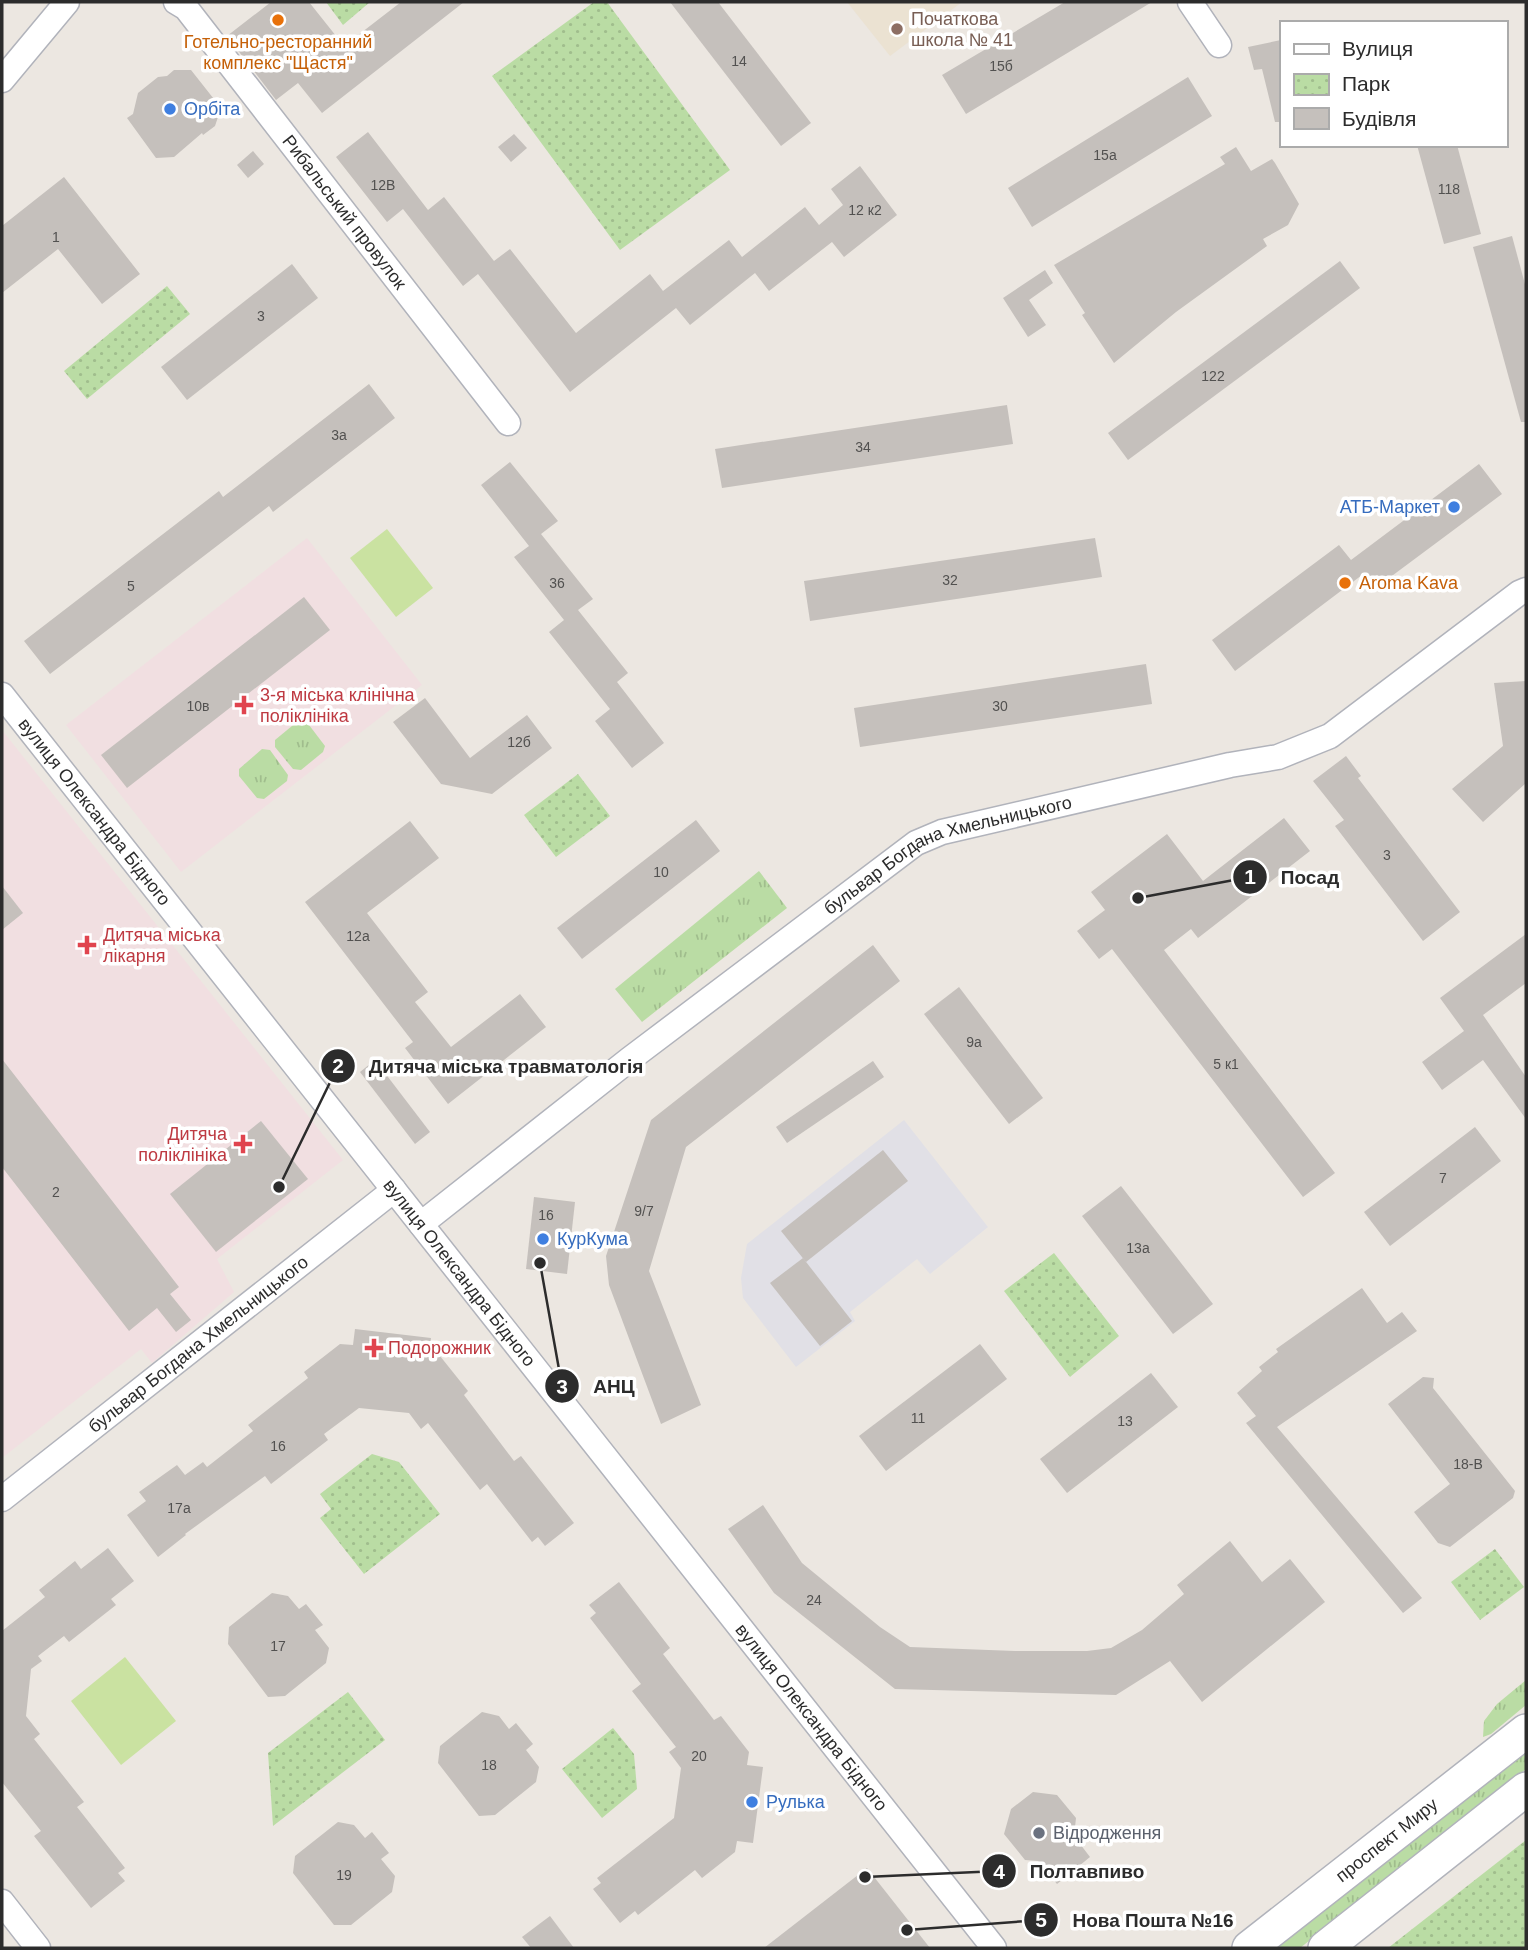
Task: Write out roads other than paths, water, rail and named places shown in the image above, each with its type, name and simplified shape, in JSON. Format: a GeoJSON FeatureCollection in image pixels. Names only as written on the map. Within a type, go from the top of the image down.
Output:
{"type":"FeatureCollection","features":[{"type":"Feature","properties":{"kind":"main road","name":"проспект Миру"},"geometry":{"type":"LineString","coordinates":[[1249,1948],[1526,1731]]}},
{"type":"Feature","properties":{"kind":"main road"},"geometry":{"type":"LineString","coordinates":[[1325,1948],[1526,1789]]}},
{"type":"Feature","properties":{"kind":"street"},"geometry":{"type":"LineString","coordinates":[[2,80],[68,2]]}},
{"type":"Feature","properties":{"kind":"street"},"geometry":{"type":"LineString","coordinates":[[1190,2],[1219,45]]}},
{"type":"Feature","properties":{"kind":"street","name":"Рибальський провулок"},"geometry":{"type":"LineString","coordinates":[[185,4],[508,424]]}},
{"type":"Feature","properties":{"kind":"street","name":"бульвар Богдана Хмельницького"},"geometry":{"type":"LineString","coordinates":[[421,1224],[630,1059],[916,843],[942,832],[1230,765],[1278,757],[1330,736],[1526,590]]}},
{"type":"Feature","properties":{"kind":"street","name":"вулиця Олександра Бідного"},"geometry":{"type":"LineString","coordinates":[[2,695],[994,1948]]}},
{"type":"Feature","properties":{"kind":"street","name":"бульвар Богдана Хмельницького"},"geometry":{"type":"LineString","coordinates":[[2,1499],[394,1190]]}},
{"type":"Feature","properties":{"kind":"street"},"geometry":{"type":"LineString","coordinates":[[2,1902],[38,1948]]}},
{"type":"Feature","properties":{"kind":"place","name":"Готельно-ресторанний комплекс \"Щастя\""},"geometry":{"type":"Point","coordinates":[278,20]}},
{"type":"Feature","properties":{"kind":"place","name":"Початкова школа № 41"},"geometry":{"type":"Point","coordinates":[897,29]}},
{"type":"Feature","properties":{"kind":"place","name":"Орбіта"},"geometry":{"type":"Point","coordinates":[170,109]}},
{"type":"Feature","properties":{"kind":"place","name":"АТБ-Маркет"},"geometry":{"type":"Point","coordinates":[1454,507]}},
{"type":"Feature","properties":{"kind":"place","name":"Aroma Kava"},"geometry":{"type":"Point","coordinates":[1345,583]}},
{"type":"Feature","properties":{"kind":"place","name":"3-я міська клінічна поліклініка"},"geometry":{"type":"Point","coordinates":[244,705]}},
{"type":"Feature","properties":{"kind":"place","name":"Посад"},"geometry":{"type":"Point","coordinates":[1138,898]}},
{"type":"Feature","properties":{"kind":"place","name":"Дитяча міська лікарня"},"geometry":{"type":"Point","coordinates":[87,945]}},
{"type":"Feature","properties":{"kind":"place","name":"Дитяча поліклініка"},"geometry":{"type":"Point","coordinates":[243,1144]}},
{"type":"Feature","properties":{"kind":"place","name":"Дитяча міська травматологія"},"geometry":{"type":"Point","coordinates":[279,1187]}},
{"type":"Feature","properties":{"kind":"place","name":"КурКума"},"geometry":{"type":"Point","coordinates":[543,1239]}},
{"type":"Feature","properties":{"kind":"place","name":"АНЦ"},"geometry":{"type":"Point","coordinates":[540,1263]}},
{"type":"Feature","properties":{"kind":"place","name":"Подорожник"},"geometry":{"type":"Point","coordinates":[374,1348]}},
{"type":"Feature","properties":{"kind":"place","name":"Рулька"},"geometry":{"type":"Point","coordinates":[752,1802]}},
{"type":"Feature","properties":{"kind":"place","name":"Відродження"},"geometry":{"type":"Point","coordinates":[1039,1833]}},
{"type":"Feature","properties":{"kind":"place","name":"Полтавпиво"},"geometry":{"type":"Point","coordinates":[865,1877]}},
{"type":"Feature","properties":{"kind":"place","name":"Нова Пошта №16"},"geometry":{"type":"Point","coordinates":[907,1930]}}]}
